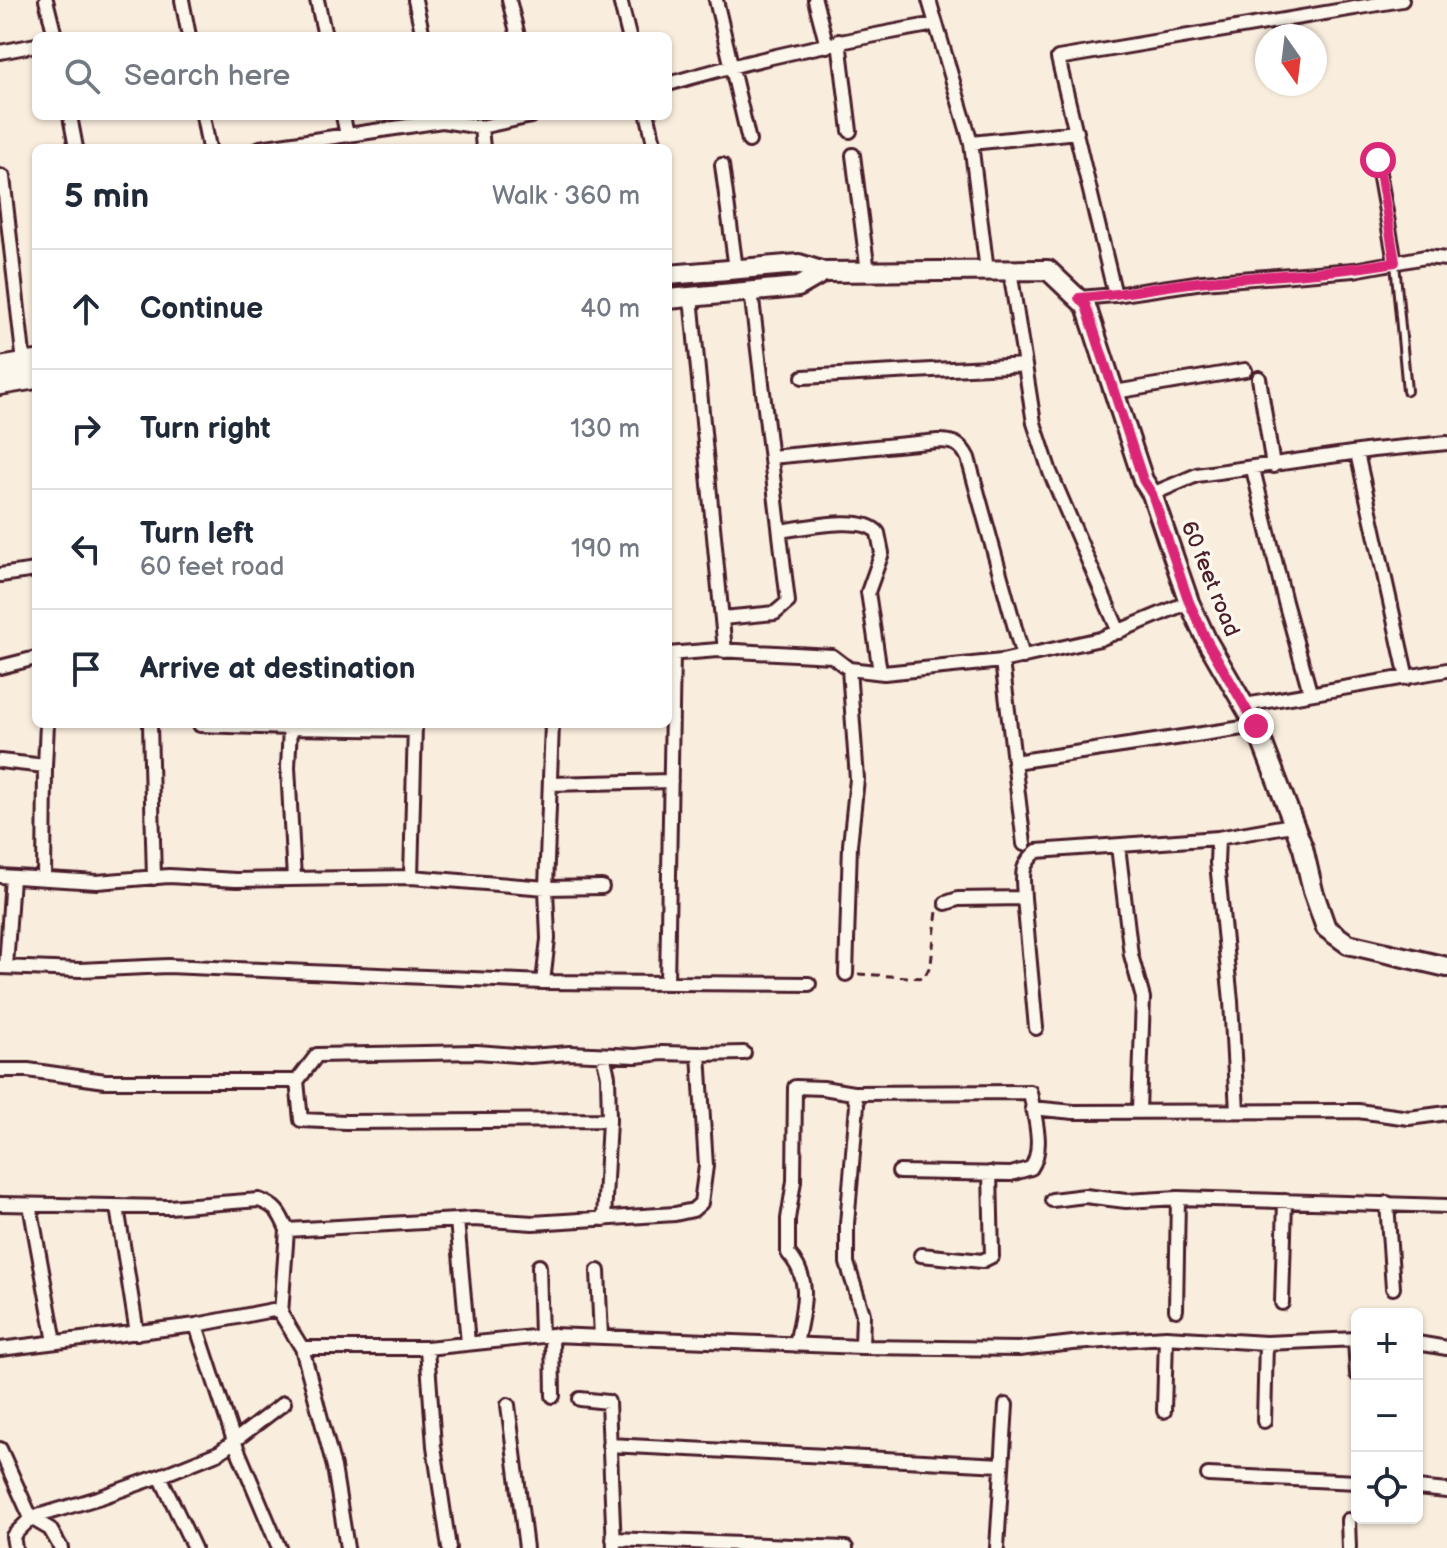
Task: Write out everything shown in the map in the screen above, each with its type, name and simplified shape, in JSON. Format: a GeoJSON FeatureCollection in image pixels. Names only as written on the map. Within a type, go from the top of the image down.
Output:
{"type":"FeatureCollection","features":[{"type":"Feature","properties":{"kind":"street"},"geometry":{"type":"LineString","coordinates":[[46,0],[54,32]]}},
{"type":"Feature","properties":{"kind":"street"},"geometry":{"type":"LineString","coordinates":[[182,0],[188,32]]}},
{"type":"Feature","properties":{"kind":"street"},"geometry":{"type":"LineString","coordinates":[[317,0],[324,32]]}},
{"type":"Feature","properties":{"kind":"street"},"geometry":{"type":"LineString","coordinates":[[415,0],[422,32]]}},
{"type":"Feature","properties":{"kind":"street"},"geometry":{"type":"LineString","coordinates":[[509,0],[517,32]]}},
{"type":"Feature","properties":{"kind":"street"},"geometry":{"type":"LineString","coordinates":[[620,0],[628,32]]}},
{"type":"Feature","properties":{"kind":"street"},"geometry":{"type":"LineString","coordinates":[[716,0],[749,141]]}},
{"type":"Feature","properties":{"kind":"street"},"geometry":{"type":"LineString","coordinates":[[815,0],[833,43],[850,131]]}},
{"type":"Feature","properties":{"kind":"street"},"geometry":{"type":"LineString","coordinates":[[929,0],[971,143],[987,271]]}},
{"type":"Feature","properties":{"kind":"street"},"geometry":{"type":"LineString","coordinates":[[1115,295],[1058,58],[1402,0]]}},
{"type":"Feature","properties":{"kind":"street"},"geometry":{"type":"LineString","coordinates":[[672,83],[732,65],[935,24]]}},
{"type":"Feature","properties":{"kind":"street"},"geometry":{"type":"LineString","coordinates":[[0,52],[32,46]]}},
{"type":"Feature","properties":{"kind":"street"},"geometry":{"type":"LineString","coordinates":[[71,120],[75,144]]}},
{"type":"Feature","properties":{"kind":"street"},"geometry":{"type":"LineString","coordinates":[[204,120],[208,144]]}},
{"type":"Feature","properties":{"kind":"street"},"geometry":{"type":"LineString","coordinates":[[344,120],[347,135]]}},
{"type":"Feature","properties":{"kind":"street"},"geometry":{"type":"LineString","coordinates":[[287,144],[435,120]]}},
{"type":"Feature","properties":{"kind":"street"},"geometry":{"type":"LineString","coordinates":[[446,120],[481,127],[513,120]]}},
{"type":"Feature","properties":{"kind":"street"},"geometry":{"type":"LineString","coordinates":[[649,120],[654,144]]}},
{"type":"Feature","properties":{"kind":"street"},"geometry":{"type":"LineString","coordinates":[[481,127],[483,144]]}},
{"type":"Feature","properties":{"kind":"street"},"geometry":{"type":"LineString","coordinates":[[971,143],[1077,132]]}},
{"type":"Feature","properties":{"kind":"street"},"geometry":{"type":"LineString","coordinates":[[1375,150],[1395,262]]}},
{"type":"Feature","properties":{"kind":"street"},"geometry":{"type":"LineString","coordinates":[[853,155],[868,272]]}},
{"type":"Feature","properties":{"kind":"street"},"geometry":{"type":"LineString","coordinates":[[722,165],[736,269]]}},
{"type":"Feature","properties":{"kind":"street"},"geometry":{"type":"LineString","coordinates":[[0,176],[3,177],[30,362],[0,367]]}},
{"type":"Feature","properties":{"kind":"street"},"geometry":{"type":"LineString","coordinates":[[1079,298],[1203,282],[1354,270],[1425,257],[1447,259]]}},
{"type":"Feature","properties":{"kind":"street"},"geometry":{"type":"LineString","coordinates":[[672,275],[799,264],[824,272],[1010,270],[1034,423],[1050,472],[1119,632]]}},
{"type":"Feature","properties":{"kind":"street","name":"60 feet road"},"geometry":{"type":"LineString","coordinates":[[1010,270],[1048,270],[1086,306],[1143,480],[1152,494],[1189,602],[1207,641],[1256,726],[1303,848],[1326,928],[1348,944],[1447,967]]}},
{"type":"Feature","properties":{"kind":"street"},"geometry":{"type":"LineString","coordinates":[[672,299],[798,287],[824,272]]}},
{"type":"Feature","properties":{"kind":"street"},"geometry":{"type":"LineString","coordinates":[[722,618],[775,613],[788,602],[751,291]]}},
{"type":"Feature","properties":{"kind":"street"},"geometry":{"type":"LineString","coordinates":[[691,297],[725,651]]}},
{"type":"Feature","properties":{"kind":"street"},"geometry":{"type":"LineString","coordinates":[[803,377],[1025,365]]}},
{"type":"Feature","properties":{"kind":"street"},"geometry":{"type":"LineString","coordinates":[[1115,392],[1245,370]]}},
{"type":"Feature","properties":{"kind":"street"},"geometry":{"type":"LineString","coordinates":[[1259,378],[1273,466]]}},
{"type":"Feature","properties":{"kind":"street"},"geometry":{"type":"LineString","coordinates":[[0,385],[32,380]]}},
{"type":"Feature","properties":{"kind":"street"},"geometry":{"type":"LineString","coordinates":[[771,457],[938,441],[957,443],[968,458],[1023,657]]}},
{"type":"Feature","properties":{"kind":"street"},"geometry":{"type":"LineString","coordinates":[[1152,494],[1197,475],[1447,443]]}},
{"type":"Feature","properties":{"kind":"street"},"geometry":{"type":"LineString","coordinates":[[1357,453],[1407,678]]}},
{"type":"Feature","properties":{"kind":"street"},"geometry":{"type":"LineString","coordinates":[[1253,469],[1310,692]]}},
{"type":"Feature","properties":{"kind":"street"},"geometry":{"type":"LineString","coordinates":[[780,531],[866,523],[878,533],[882,553],[868,592],[880,672]]}},
{"type":"Feature","properties":{"kind":"street"},"geometry":{"type":"LineString","coordinates":[[0,575],[32,571]]}},
{"type":"Feature","properties":{"kind":"street"},"geometry":{"type":"LineString","coordinates":[[672,654],[725,651],[832,656],[849,669],[880,672],[1002,661],[1063,649],[1119,632],[1189,602]]}},
{"type":"Feature","properties":{"kind":"street"},"geometry":{"type":"LineString","coordinates":[[0,667],[32,659]]}},
{"type":"Feature","properties":{"kind":"street"},"geometry":{"type":"LineString","coordinates":[[1002,661],[1024,844]]}},
{"type":"Feature","properties":{"kind":"street"},"geometry":{"type":"LineString","coordinates":[[846,974],[850,845],[857,779],[849,669]]}},
{"type":"Feature","properties":{"kind":"street"},"geometry":{"type":"LineString","coordinates":[[1245,705],[1447,670]]}},
{"type":"Feature","properties":{"kind":"street"},"geometry":{"type":"LineString","coordinates":[[1014,762],[1256,726]]}},
{"type":"Feature","properties":{"kind":"street"},"geometry":{"type":"LineString","coordinates":[[44,879],[47,728]]}},
{"type":"Feature","properties":{"kind":"street"},"geometry":{"type":"LineString","coordinates":[[150,728],[154,878]]}},
{"type":"Feature","properties":{"kind":"street"},"geometry":{"type":"LineString","coordinates":[[290,728],[289,794],[294,879]]}},
{"type":"Feature","properties":{"kind":"street"},"geometry":{"type":"LineString","coordinates":[[411,877],[415,728]]}},
{"type":"Feature","properties":{"kind":"street"},"geometry":{"type":"LineString","coordinates":[[543,982],[548,939],[546,888],[552,728]]}},
{"type":"Feature","properties":{"kind":"street"},"geometry":{"type":"LineString","coordinates":[[667,983],[671,728]]}},
{"type":"Feature","properties":{"kind":"street"},"geometry":{"type":"LineString","coordinates":[[0,761],[45,766]]}},
{"type":"Feature","properties":{"kind":"street"},"geometry":{"type":"LineString","coordinates":[[550,784],[671,781]]}},
{"type":"Feature","properties":{"kind":"street"},"geometry":{"type":"LineString","coordinates":[[1036,1028],[1023,869],[1037,851],[1218,838],[1292,825]]}},
{"type":"Feature","properties":{"kind":"street"},"geometry":{"type":"LineString","coordinates":[[1218,838],[1217,863],[1231,1001],[1237,1111]]}},
{"type":"Feature","properties":{"kind":"street"},"geometry":{"type":"LineString","coordinates":[[1118,846],[1131,955],[1143,998],[1139,1111]]}},
{"type":"Feature","properties":{"kind":"street"},"geometry":{"type":"LineString","coordinates":[[602,887],[546,888],[411,877],[154,878],[97,882],[6,877],[3,967],[80,970],[168,966],[543,982],[809,984]]}},
{"type":"Feature","properties":{"kind":"street"},"geometry":{"type":"LineString","coordinates":[[946,903],[958,899],[1024,898]]}},
{"type":"Feature","properties":{"kind":"street"},"geometry":{"type":"LineString","coordinates":[[609,1120],[301,1120],[297,1081],[317,1055],[744,1053]]}},
{"type":"Feature","properties":{"kind":"street"},"geometry":{"type":"LineString","coordinates":[[287,1230],[457,1220],[533,1223],[675,1214],[693,1210],[701,1203],[706,1166],[699,1054]]}},
{"type":"Feature","properties":{"kind":"street"},"geometry":{"type":"LineString","coordinates":[[603,1055],[608,1076],[609,1120],[604,1219]]}},
{"type":"Feature","properties":{"kind":"street"},"geometry":{"type":"LineString","coordinates":[[0,1070],[28,1070],[105,1081],[297,1081]]}},
{"type":"Feature","properties":{"kind":"street"},"geometry":{"type":"LineString","coordinates":[[796,1345],[805,1287],[798,1265],[788,1253],[788,1219],[794,1181],[795,1087],[853,1093],[1030,1092],[1038,1148],[1037,1161],[1031,1168],[1024,1172],[899,1172]]}},
{"type":"Feature","properties":{"kind":"street"},"geometry":{"type":"LineString","coordinates":[[853,1093],[857,1112],[847,1224],[847,1263],[863,1314],[862,1347]]}},
{"type":"Feature","properties":{"kind":"street"},"geometry":{"type":"LineString","coordinates":[[1032,1108],[1074,1112],[1358,1111],[1409,1118],[1447,1113]]}},
{"type":"Feature","properties":{"kind":"street"},"geometry":{"type":"LineString","coordinates":[[921,1255],[982,1261],[992,1256],[990,1173]]}},
{"type":"Feature","properties":{"kind":"street"},"geometry":{"type":"LineString","coordinates":[[1052,1200],[1085,1196],[1126,1201],[1178,1198],[1447,1206]]}},
{"type":"Feature","properties":{"kind":"street"},"geometry":{"type":"LineString","coordinates":[[1176,1310],[1178,1198]]}},
{"type":"Feature","properties":{"kind":"street"},"geometry":{"type":"LineString","coordinates":[[0,1204],[169,1207],[259,1200],[272,1205],[280,1212],[287,1230],[281,1314]]}},
{"type":"Feature","properties":{"kind":"street"},"geometry":{"type":"LineString","coordinates":[[1282,1303],[1285,1201]]}},
{"type":"Feature","properties":{"kind":"street"},"geometry":{"type":"LineString","coordinates":[[1387,1203],[1393,1288]]}},
{"type":"Feature","properties":{"kind":"street"},"geometry":{"type":"LineString","coordinates":[[30,1205],[55,1342]]}},
{"type":"Feature","properties":{"kind":"street"},"geometry":{"type":"LineString","coordinates":[[117,1207],[137,1333]]}},
{"type":"Feature","properties":{"kind":"street"},"geometry":{"type":"LineString","coordinates":[[457,1220],[468,1343]]}},
{"type":"Feature","properties":{"kind":"street"},"geometry":{"type":"LineString","coordinates":[[539,1266],[553,1396]]}},
{"type":"Feature","properties":{"kind":"street"},"geometry":{"type":"LineString","coordinates":[[598,1271],[601,1337]]}},
{"type":"Feature","properties":{"kind":"street"},"geometry":{"type":"LineString","coordinates":[[0,1349],[196,1325],[250,1312],[273,1310],[281,1314],[302,1348],[334,1467],[347,1548]]}},
{"type":"Feature","properties":{"kind":"street"},"geometry":{"type":"LineString","coordinates":[[196,1325],[234,1441],[279,1548]]}},
{"type":"Feature","properties":{"kind":"street"},"geometry":{"type":"LineString","coordinates":[[302,1348],[427,1348],[547,1335],[862,1347],[1019,1349],[1166,1337],[1266,1343],[1351,1339]]}},
{"type":"Feature","properties":{"kind":"street"},"geometry":{"type":"LineString","coordinates":[[1164,1411],[1166,1337]]}},
{"type":"Feature","properties":{"kind":"street"},"geometry":{"type":"LineString","coordinates":[[1264,1421],[1266,1343]]}},
{"type":"Feature","properties":{"kind":"street"},"geometry":{"type":"LineString","coordinates":[[1423,1344],[1447,1348]]}},
{"type":"Feature","properties":{"kind":"street"},"geometry":{"type":"LineString","coordinates":[[427,1348],[434,1446],[449,1548]]}},
{"type":"Feature","properties":{"kind":"street"},"geometry":{"type":"LineString","coordinates":[[580,1399],[608,1402],[613,1544],[846,1548]]}},
{"type":"Feature","properties":{"kind":"street"},"geometry":{"type":"LineString","coordinates":[[15,1548],[13,1536],[31,1518],[101,1497],[220,1452],[284,1403]]}},
{"type":"Feature","properties":{"kind":"street"},"geometry":{"type":"LineString","coordinates":[[508,1405],[526,1548]]}},
{"type":"Feature","properties":{"kind":"street"},"geometry":{"type":"LineString","coordinates":[[997,1548],[1006,1405]]}},
{"type":"Feature","properties":{"kind":"street"},"geometry":{"type":"LineString","coordinates":[[609,1445],[1002,1465]]}},
{"type":"Feature","properties":{"kind":"street"},"geometry":{"type":"LineString","coordinates":[[0,1449],[31,1518],[50,1529],[61,1548]]}},
{"type":"Feature","properties":{"kind":"street"},"geometry":{"type":"LineString","coordinates":[[1208,1475],[1351,1482]]}},
{"type":"Feature","properties":{"kind":"street"},"geometry":{"type":"LineString","coordinates":[[160,1476],[194,1548]]}},
{"type":"Feature","properties":{"kind":"street"},"geometry":{"type":"LineString","coordinates":[[1423,1489],[1447,1491]]}},
{"type":"Feature","properties":{"kind":"street"},"geometry":{"type":"LineString","coordinates":[[1348,1520],[1349,1548]]}},
{"type":"Feature","properties":{"kind":"lane"},"geometry":{"type":"LineString","coordinates":[[1395,262],[1407,391]]}},
{"type":"Feature","properties":{"kind":"path"},"geometry":{"type":"LineString","coordinates":[[846,974],[924,978],[931,964],[934,913],[946,903]]}},
{"type":"Feature","properties":{"kind":"route"},"geometry":{"type":"LineString","coordinates":[[1256,726],[1207,641],[1189,602],[1152,494],[1143,480],[1086,306],[1079,298],[1203,282],[1354,270],[1395,262],[1378,160]]}}]}
